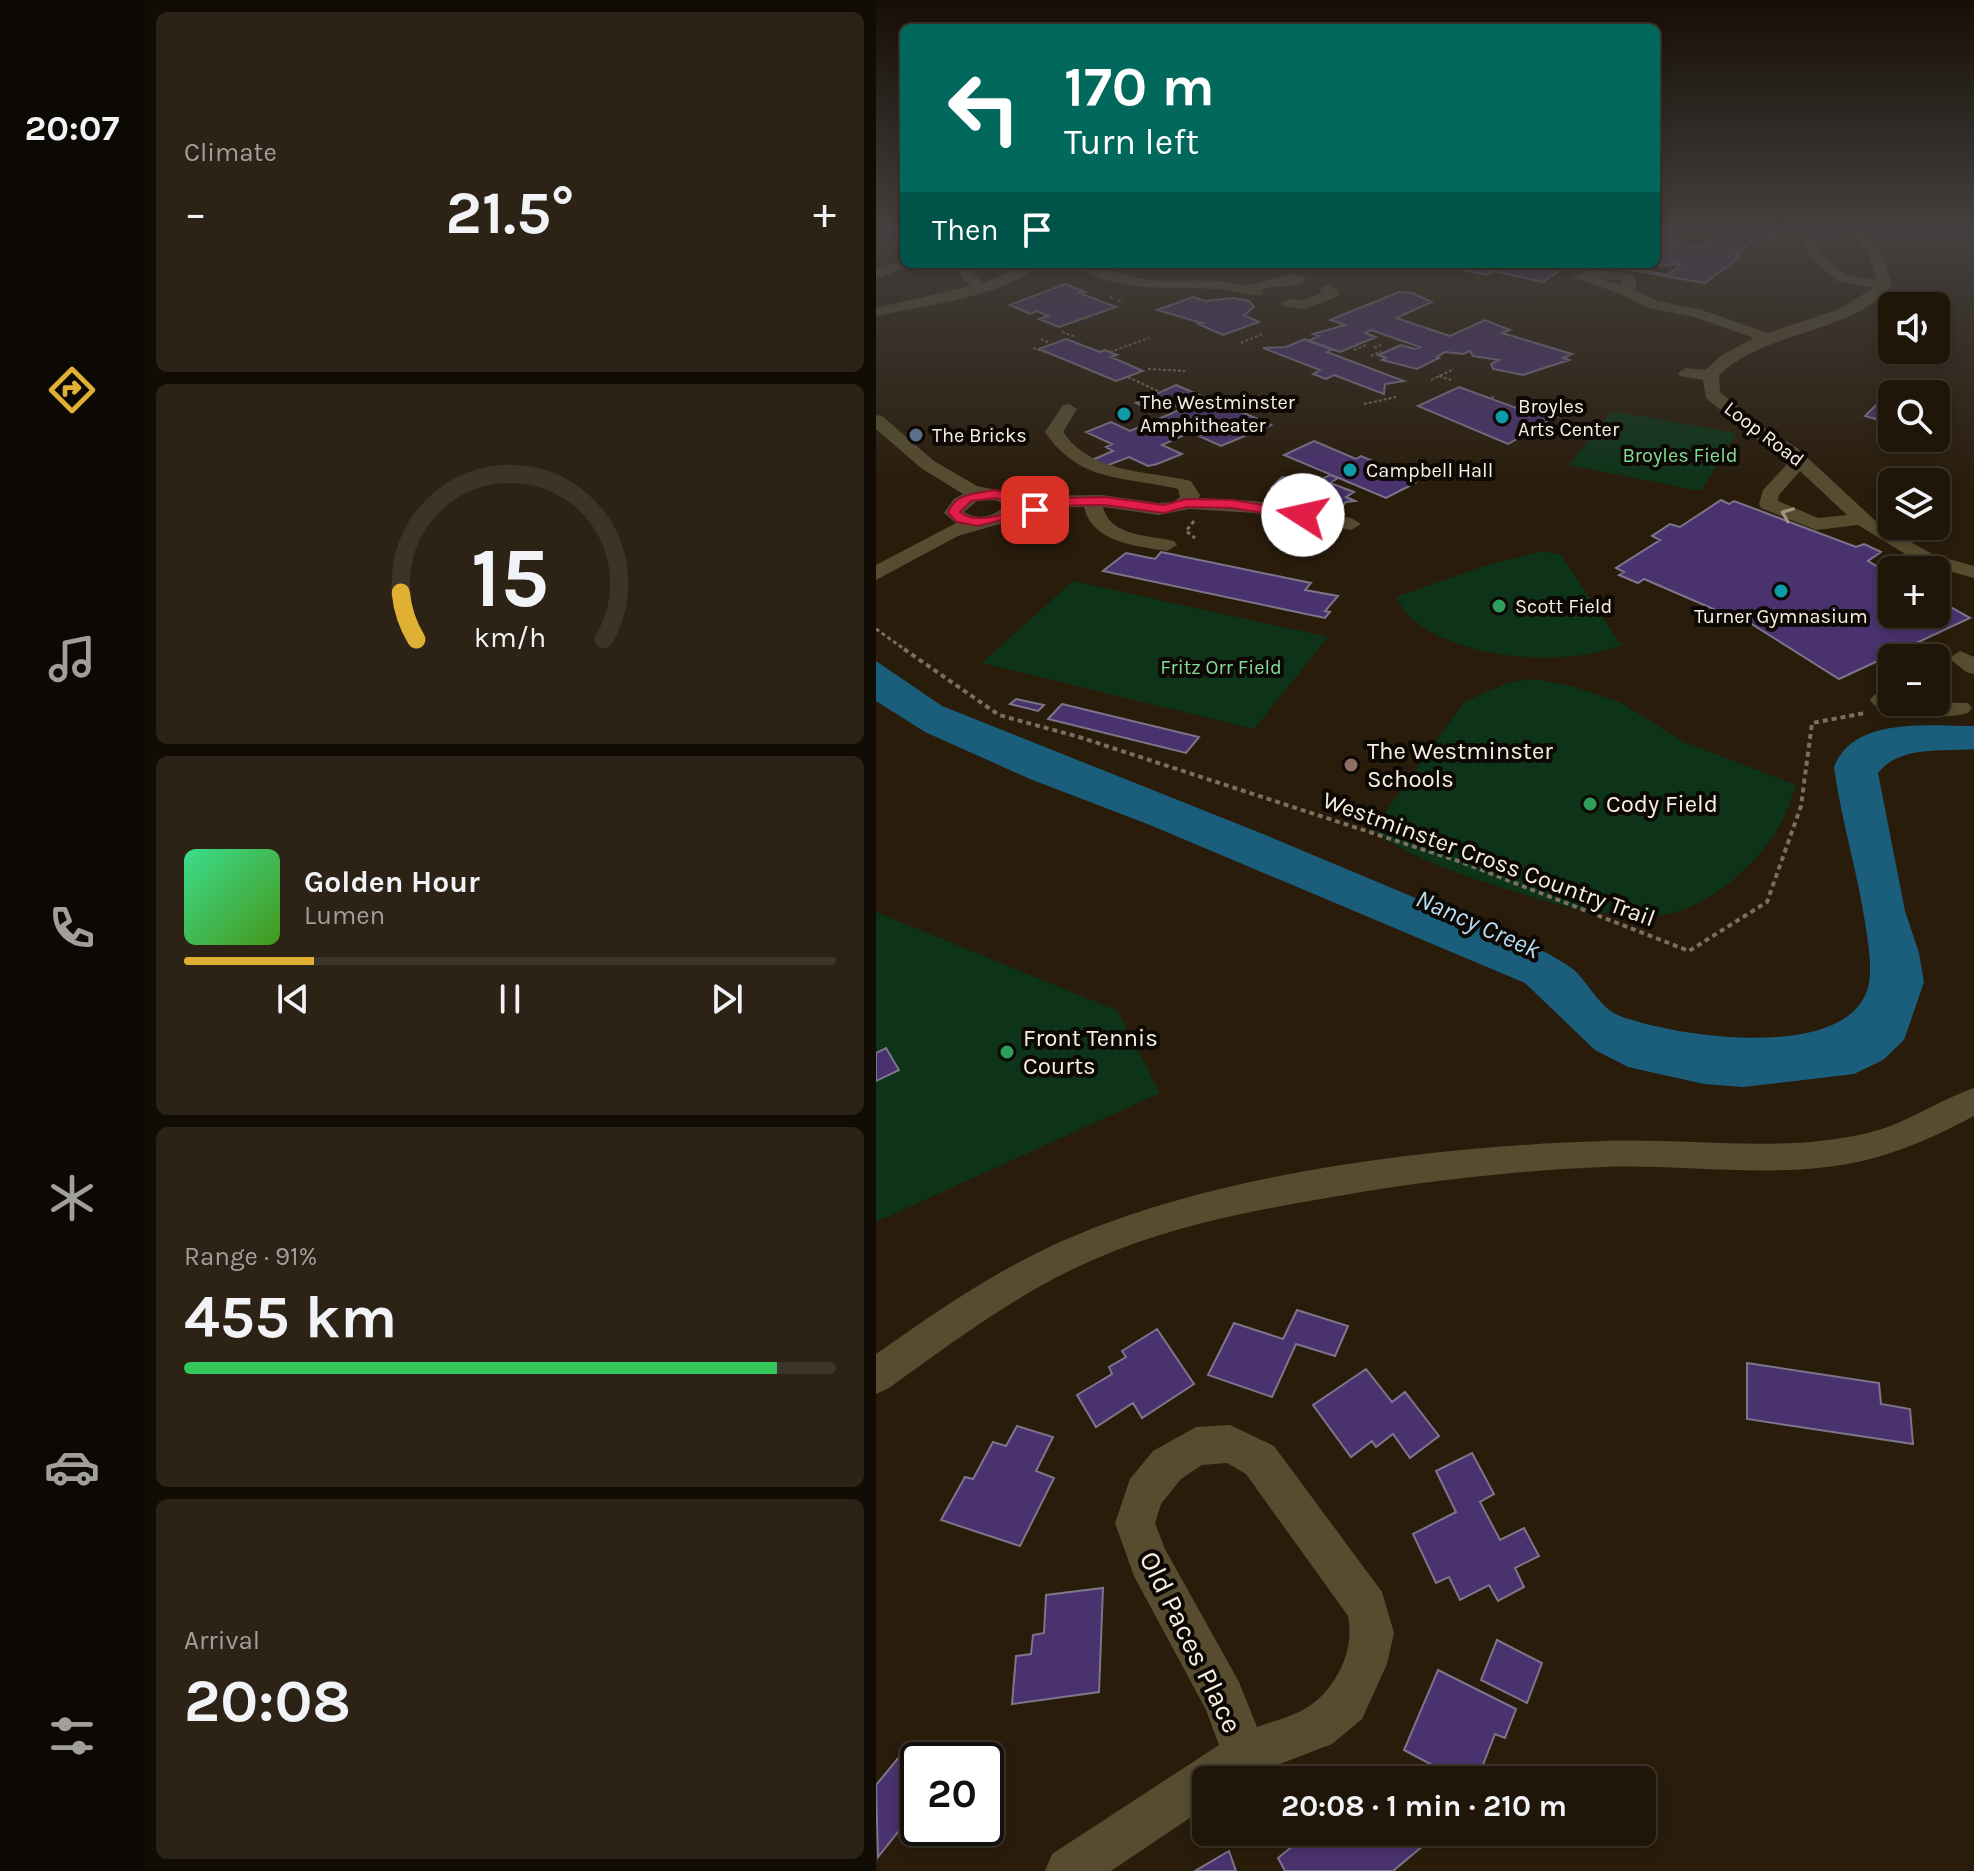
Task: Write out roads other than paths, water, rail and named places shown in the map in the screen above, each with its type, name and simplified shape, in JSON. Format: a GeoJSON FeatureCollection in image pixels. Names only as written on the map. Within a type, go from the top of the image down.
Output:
{"type":"FeatureCollection","features":[{"type":"Feature","properties":{"kind":"street"},"geometry":{"type":"LineString","coordinates":[[1704,315],[1771,339]]}},
{"type":"Feature","properties":{"kind":"street","name":"Loop Road"},"geometry":{"type":"LineString","coordinates":[[1831,315],[1741,350],[1718,365],[1711,384],[1761,434],[1800,460],[1863,519],[1899,545],[1927,559],[1974,572]]}},
{"type":"Feature","properties":{"kind":"street"},"geometry":{"type":"LineString","coordinates":[[1686,373],[1711,384]]}},
{"type":"Feature","properties":{"kind":"street"},"geometry":{"type":"LineString","coordinates":[[1689,392],[1711,384]]}},
{"type":"Feature","properties":{"kind":"street"},"geometry":{"type":"LineString","coordinates":[[1069,409],[1054,432],[1061,446],[1084,462],[1115,474],[1184,485],[1191,495],[1192,509]]}},
{"type":"Feature","properties":{"kind":"street"},"geometry":{"type":"LineString","coordinates":[[876,420],[963,488],[1003,495],[1014,501],[1086,502],[1164,509],[1255,507],[1351,524]]}},
{"type":"Feature","properties":{"kind":"street"},"geometry":{"type":"LineString","coordinates":[[1800,460],[1770,494],[1768,504],[1772,508],[1807,522],[1826,525],[1863,519]]}},
{"type":"Feature","properties":{"kind":"street"},"geometry":{"type":"LineString","coordinates":[[939,472],[961,520],[978,522]]}},
{"type":"Feature","properties":{"kind":"street"},"geometry":{"type":"LineString","coordinates":[[1770,494],[1829,487]]}},
{"type":"Feature","properties":{"kind":"street"},"geometry":{"type":"LineString","coordinates":[[916,548],[949,522],[957,507],[986,494]]}},
{"type":"Feature","properties":{"kind":"street"},"geometry":{"type":"LineString","coordinates":[[1001,518],[1014,510],[1014,501]]}},
{"type":"Feature","properties":{"kind":"street"},"geometry":{"type":"LineString","coordinates":[[876,574],[953,529],[1086,502]]}},
{"type":"Feature","properties":{"kind":"street"},"geometry":{"type":"LineString","coordinates":[[1086,502],[1100,526],[1135,540],[1167,545]]}},
{"type":"Feature","properties":{"kind":"street"},"geometry":{"type":"LineString","coordinates":[[1876,706],[1947,712],[1960,708]]}},
{"type":"Feature","properties":{"kind":"street"},"geometry":{"type":"LineString","coordinates":[[876,1376],[996,1294],[1081,1249],[1177,1214],[1382,1173],[1507,1158],[1616,1153],[1787,1157],[1858,1148],[1896,1138],[1974,1101]]}},
{"type":"Feature","properties":{"kind":"street","name":"Old Paces Place"},"geometry":{"type":"LineString","coordinates":[[1227,1766],[1245,1754],[1316,1728],[1346,1703],[1365,1664],[1373,1633],[1367,1607],[1260,1460],[1230,1444],[1196,1446],[1167,1465],[1144,1493],[1135,1523],[1149,1561],[1223,1698],[1245,1754]]}},
{"type":"Feature","properties":{"kind":"street","name":"Old Paces Place"},"geometry":{"type":"LineString","coordinates":[[1069,1871],[1192,1789]]}},
{"type":"Feature","properties":{"kind":"water"},"geometry":{"type":"Polygon","coordinates":[[[876,661],[942,706],[1258,832],[1547,953],[1573,969],[1606,1007],[1620,1016],[1680,1031],[1719,1036],[1760,1038],[1798,1035],[1832,1025],[1856,1009],[1869,983],[1870,960],[1865,922],[1834,767],[1844,751],[1858,739],[1875,732],[1895,727],[1936,725],[1974,726],[1974,749],[1910,754],[1887,764],[1878,773],[1905,911],[1919,953],[1924,982],[1904,1040],[1883,1060],[1854,1074],[1743,1087],[1704,1084],[1628,1067],[1595,1050],[1525,983],[1150,825],[1030,779],[925,732],[876,701],[876,661]]]}},
{"type":"Feature","properties":{"kind":"place","name":"The Westminster Amphitheater"},"geometry":{"type":"Point","coordinates":[1124,414]}},
{"type":"Feature","properties":{"kind":"place","name":"Broyles Arts Center"},"geometry":{"type":"Point","coordinates":[1502,417]}},
{"type":"Feature","properties":{"kind":"place","name":"The Bricks"},"geometry":{"type":"Point","coordinates":[916,435]}},
{"type":"Feature","properties":{"kind":"place","name":"Campbell Hall"},"geometry":{"type":"Point","coordinates":[1350,470]}},
{"type":"Feature","properties":{"kind":"place","name":"Turner Gymnasium"},"geometry":{"type":"Point","coordinates":[1781,591]}},
{"type":"Feature","properties":{"kind":"place","name":"Scott Field"},"geometry":{"type":"Point","coordinates":[1499,606]}},
{"type":"Feature","properties":{"kind":"place","name":"The Westminster Schools"},"geometry":{"type":"Point","coordinates":[1351,765]}},
{"type":"Feature","properties":{"kind":"place","name":"Cody Field"},"geometry":{"type":"Point","coordinates":[1590,804]}},
{"type":"Feature","properties":{"kind":"place","name":"Front Tennis Courts"},"geometry":{"type":"Point","coordinates":[1007,1052]}},
{"type":"Feature","properties":{"kind":"park label","name":"Broyles Field"},"geometry":{"type":"Point","coordinates":[1680,455]}},
{"type":"Feature","properties":{"kind":"park label","name":"Fritz Orr Field"},"geometry":{"type":"Point","coordinates":[1221,667]}},
{"type":"Feature","properties":{"kind":"water label","name":"Nancy Creek"},"geometry":{"type":"Point","coordinates":[1478,924]}}]}
